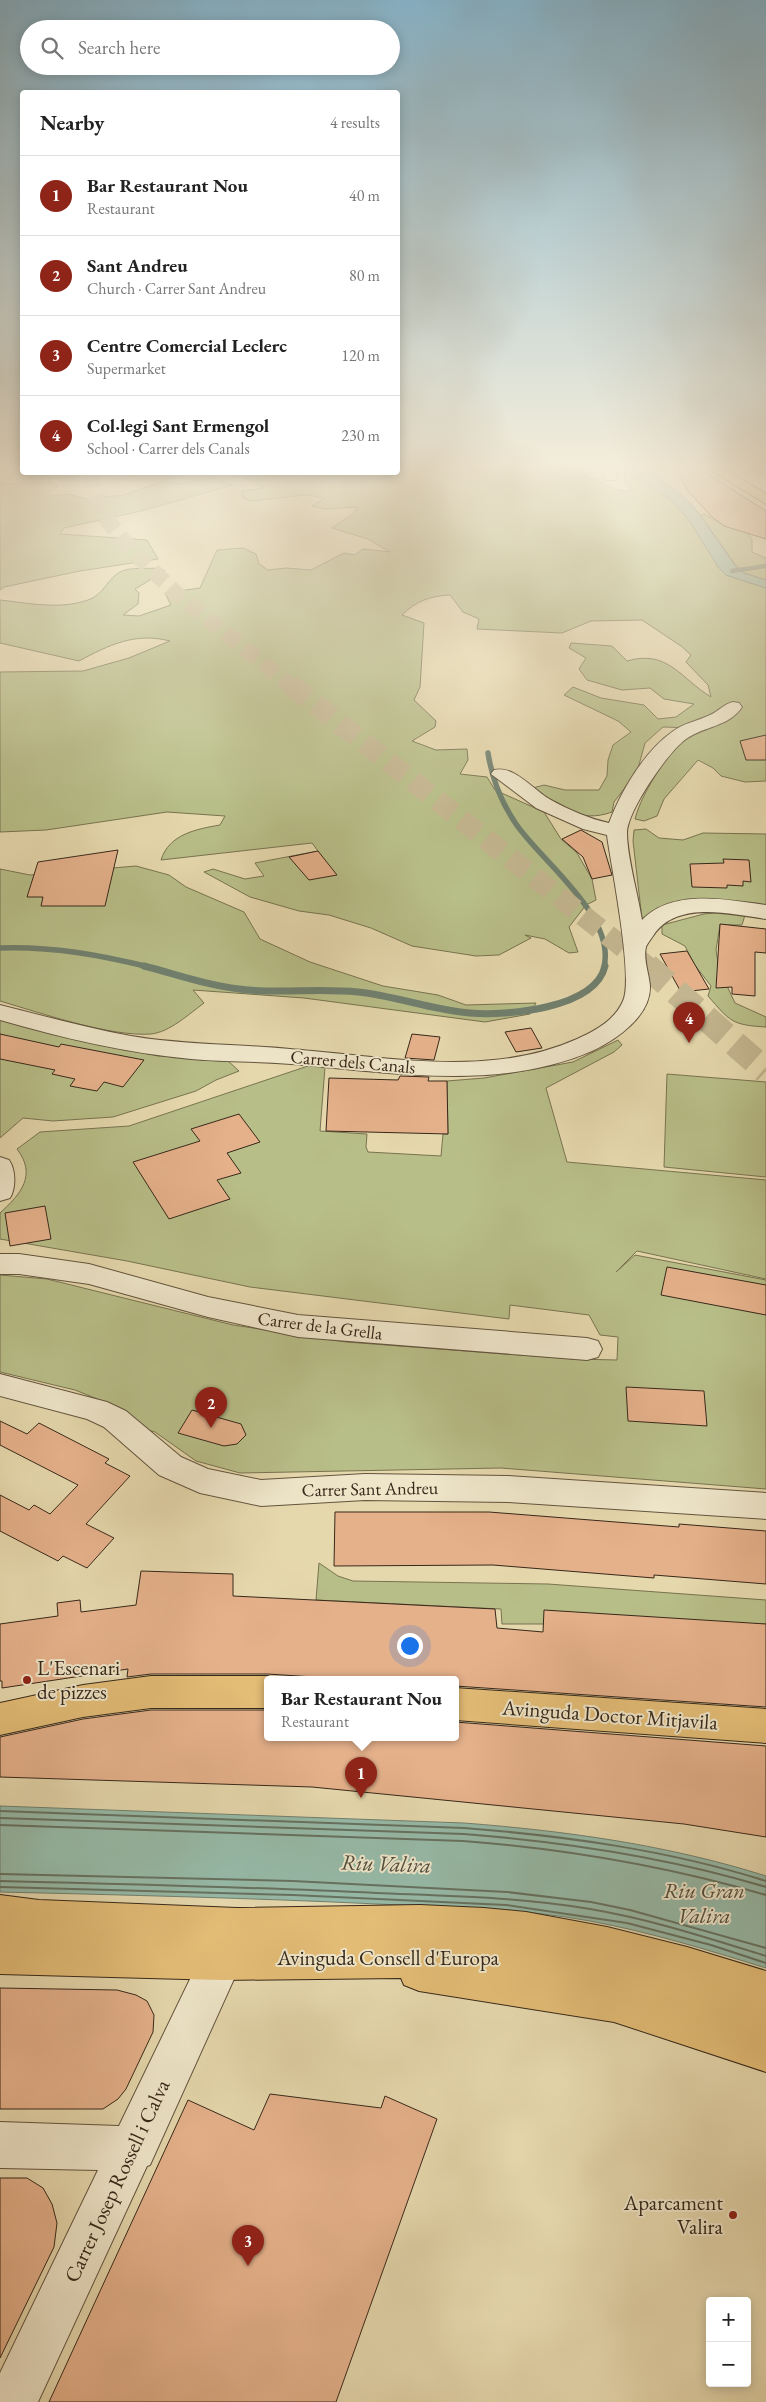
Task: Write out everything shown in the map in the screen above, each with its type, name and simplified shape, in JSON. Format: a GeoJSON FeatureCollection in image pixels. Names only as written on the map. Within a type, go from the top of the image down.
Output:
{"type":"FeatureCollection","features":[{"type":"Feature","properties":{"kind":"main road"},"geometry":{"type":"LineString","coordinates":[[0,1719],[83,1701],[151,1692],[264,1692]]}},
{"type":"Feature","properties":{"kind":"main road","name":"Avinguda Doctor Mitjavila"},"geometry":{"type":"LineString","coordinates":[[459,1704],[766,1726]]}},
{"type":"Feature","properties":{"kind":"main road","name":"Avinguda Consell d'Europa"},"geometry":{"type":"LineString","coordinates":[[0,1915],[21,1920],[97,1920],[254,1928],[442,1925],[503,1929],[608,1947],[687,1966],[766,1992]]}},
{"type":"Feature","properties":{"kind":"main road","name":"Avinguda Consell d'Europa"},"geometry":{"type":"LineString","coordinates":[[0,1953],[222,1959],[481,1956],[547,1962],[629,1976],[766,2023]]}},
{"type":"Feature","properties":{"kind":"main road"},"geometry":{"type":"LineString","coordinates":[[346,1959],[614,2001],[766,2050]]}},
{"type":"Feature","properties":{"kind":"street","name":"Carrer dels Canals"},"geometry":{"type":"LineString","coordinates":[[0,1012],[79,1034],[177,1050],[288,1056],[447,1070],[499,1067],[544,1059],[579,1048],[606,1033],[627,1014],[636,998],[638,988],[617,831],[621,816],[636,789],[678,736],[726,715],[733,707]]}},
{"type":"Feature","properties":{"kind":"street"},"geometry":{"type":"LineString","coordinates":[[501,774],[543,804],[590,825],[617,831]]}},
{"type":"Feature","properties":{"kind":"street"},"geometry":{"type":"LineString","coordinates":[[634,948],[646,929],[658,918],[679,909],[697,906],[766,912]]}},
{"type":"Feature","properties":{"kind":"street"},"geometry":{"type":"LineString","coordinates":[[0,1166],[0,1192]]}},
{"type":"Feature","properties":{"kind":"street","name":"Carrer de la Grella"},"geometry":{"type":"LineString","coordinates":[[0,1264],[19,1264],[89,1274],[208,1307],[298,1326],[587,1349]]}},
{"type":"Feature","properties":{"kind":"street","name":"Carrer Sant Andreu"},"geometry":{"type":"LineString","coordinates":[[0,1385],[96,1410],[115,1419],[170,1466],[200,1480],[261,1493],[365,1487],[508,1488],[766,1506]]}},
{"type":"Feature","properties":{"kind":"street","name":"Carrer Josep Rossell i Calva"},"geometry":{"type":"LineString","coordinates":[[12,2402],[134,2149],[222,1959]]}},
{"type":"Feature","properties":{"kind":"street"},"geometry":{"type":"LineString","coordinates":[[0,2145],[134,2149]]}},
{"type":"Feature","properties":{"kind":"green space"},"geometry":{"type":"Polygon","coordinates":[[[0,580],[37,580],[4,587],[0,590],[0,580]]]}},
{"type":"Feature","properties":{"kind":"green space"},"geometry":{"type":"Polygon","coordinates":[[[111,580],[150,580],[135,589],[139,593],[138,604],[123,615],[139,616],[171,605],[165,593],[200,588],[204,580],[742,580],[766,588],[766,781],[745,782],[721,776],[713,768],[698,760],[664,799],[657,816],[644,821],[635,819],[644,795],[659,770],[693,728],[663,727],[645,743],[637,772],[614,802],[612,812],[590,816],[561,807],[533,788],[544,785],[565,790],[599,790],[607,776],[608,760],[613,745],[631,732],[618,721],[564,695],[573,687],[601,698],[644,705],[658,719],[676,717],[694,704],[664,699],[650,688],[622,690],[587,680],[579,669],[586,658],[569,648],[571,643],[612,646],[627,661],[641,658],[664,662],[711,697],[708,685],[686,662],[691,655],[681,646],[642,620],[591,621],[562,633],[477,629],[479,619],[463,612],[450,595],[424,600],[402,615],[424,623],[420,687],[414,700],[436,721],[435,727],[412,741],[436,750],[467,749],[468,760],[460,774],[487,777],[495,790],[544,812],[561,839],[577,853],[592,879],[596,900],[586,905],[569,927],[578,952],[569,953],[545,939],[525,935],[531,938],[499,955],[476,956],[412,946],[371,928],[329,915],[299,911],[250,897],[204,872],[213,869],[245,879],[264,876],[255,863],[318,851],[312,843],[161,860],[170,844],[177,839],[202,828],[220,825],[225,816],[167,812],[46,830],[0,832],[0,672],[83,671],[129,658],[170,641],[145,638],[134,639],[112,645],[79,661],[0,643],[0,600],[44,605],[66,605],[93,598],[111,580]]]}},
{"type":"Feature","properties":{"kind":"green space"},"geometry":{"type":"Polygon","coordinates":[[[646,829],[659,838],[683,840],[703,833],[766,834],[766,905],[684,901],[657,908],[642,919],[633,841],[634,830],[646,829]]]}},
{"type":"Feature","properties":{"kind":"green space"},"geometry":{"type":"Polygon","coordinates":[[[136,866],[169,875],[186,887],[244,912],[260,939],[310,962],[383,986],[438,995],[466,1005],[536,1003],[530,1014],[485,1022],[304,998],[193,990],[204,1003],[186,1017],[158,1033],[134,1034],[96,1028],[55,1018],[0,1001],[0,869],[30,875],[136,866]]]}},
{"type":"Feature","properties":{"kind":"green space"},"geometry":{"type":"Polygon","coordinates":[[[724,912],[745,915],[742,925],[720,925],[716,950],[719,969],[735,1003],[766,1017],[766,1027],[738,1023],[721,1011],[708,996],[711,986],[694,964],[685,946],[662,934],[662,925],[704,914],[724,912]]]}},
{"type":"Feature","properties":{"kind":"green space"},"geometry":{"type":"Polygon","coordinates":[[[0,1019],[59,1035],[158,1056],[226,1059],[239,1071],[216,1080],[196,1091],[113,1117],[53,1121],[23,1118],[0,1138],[0,1019]]]}},
{"type":"Feature","properties":{"kind":"green space"},"geometry":{"type":"Polygon","coordinates":[[[618,1040],[622,1045],[614,1052],[546,1088],[567,1162],[766,1180],[766,1279],[637,1251],[616,1272],[635,1255],[766,1280],[766,1489],[501,1468],[240,1473],[196,1461],[155,1432],[138,1427],[105,1402],[75,1390],[0,1372],[0,1275],[47,1279],[233,1325],[346,1342],[574,1359],[617,1360],[618,1337],[600,1335],[589,1315],[510,1305],[509,1319],[250,1287],[127,1261],[0,1239],[0,1213],[14,1199],[24,1184],[26,1167],[17,1149],[40,1132],[129,1126],[311,1065],[325,1067],[320,1131],[367,1134],[366,1147],[368,1152],[441,1156],[443,1134],[448,1134],[447,1081],[484,1078],[573,1062],[618,1040]]]}},
{"type":"Feature","properties":{"kind":"green space"},"geometry":{"type":"Polygon","coordinates":[[[667,1074],[766,1082],[766,1177],[664,1167],[667,1074]]]}},
{"type":"Feature","properties":{"kind":"green space"},"geometry":{"type":"Polygon","coordinates":[[[319,1563],[338,1576],[353,1581],[548,1584],[766,1600],[766,1624],[502,1624],[501,1609],[316,1600],[319,1563]]]}},
{"type":"Feature","properties":{"kind":"water"},"geometry":{"type":"Polygon","coordinates":[[[742,580],[766,580],[766,588],[742,580]]]}},
{"type":"Feature","properties":{"kind":"water","name":"Riu Gran Valira"},"geometry":{"type":"Polygon","coordinates":[[[0,1806],[464,1823],[541,1830],[655,1848],[729,1865],[766,1876],[766,1968],[635,1930],[537,1913],[457,1907],[283,1900],[0,1892],[0,1806]]]}},
{"type":"Feature","properties":{"kind":"building"},"geometry":{"type":"Polygon","coordinates":[[[766,735],[766,760],[746,760],[740,741],[766,735]]]}},
{"type":"Feature","properties":{"kind":"building"},"geometry":{"type":"Polygon","coordinates":[[[581,830],[602,842],[612,875],[592,879],[583,857],[562,839],[581,830]]]}},
{"type":"Feature","properties":{"kind":"building"},"geometry":{"type":"Polygon","coordinates":[[[118,850],[105,906],[41,906],[43,897],[27,897],[38,862],[118,850]]]}},
{"type":"Feature","properties":{"kind":"building"},"geometry":{"type":"Polygon","coordinates":[[[318,851],[337,875],[309,880],[289,857],[318,851]]]}},
{"type":"Feature","properties":{"kind":"building"},"geometry":{"type":"Polygon","coordinates":[[[723,859],[749,860],[751,882],[743,881],[743,886],[727,885],[727,888],[692,887],[690,864],[724,863],[723,859]]]}},
{"type":"Feature","properties":{"kind":"building"},"geometry":{"type":"Polygon","coordinates":[[[720,924],[766,929],[766,953],[755,952],[755,996],[732,994],[732,987],[716,988],[720,924]]]}},
{"type":"Feature","properties":{"kind":"building"},"geometry":{"type":"Polygon","coordinates":[[[687,951],[709,989],[681,992],[660,954],[687,951]]]}},
{"type":"Feature","properties":{"kind":"building"},"geometry":{"type":"Polygon","coordinates":[[[531,1028],[542,1048],[516,1052],[505,1032],[531,1028]]]}},
{"type":"Feature","properties":{"kind":"building"},"geometry":{"type":"Polygon","coordinates":[[[0,1034],[59,1047],[61,1044],[144,1060],[123,1087],[104,1082],[97,1091],[70,1086],[75,1079],[52,1074],[55,1070],[0,1059],[0,1034]]]}},
{"type":"Feature","properties":{"kind":"building"},"geometry":{"type":"Polygon","coordinates":[[[412,1034],[440,1037],[434,1060],[405,1058],[412,1034]]]}},
{"type":"Feature","properties":{"kind":"building"},"geometry":{"type":"Polygon","coordinates":[[[400,1076],[429,1077],[428,1081],[447,1081],[448,1134],[326,1131],[329,1078],[398,1080],[400,1076]]]}},
{"type":"Feature","properties":{"kind":"building"},"geometry":{"type":"Polygon","coordinates":[[[239,1114],[260,1142],[227,1153],[241,1173],[217,1180],[230,1199],[169,1219],[133,1162],[200,1141],[191,1129],[239,1114]]]}},
{"type":"Feature","properties":{"kind":"building"},"geometry":{"type":"Polygon","coordinates":[[[45,1206],[51,1239],[10,1246],[5,1213],[45,1206]]]}},
{"type":"Feature","properties":{"kind":"building"},"geometry":{"type":"Polygon","coordinates":[[[667,1267],[766,1285],[766,1315],[661,1295],[667,1267]]]}},
{"type":"Feature","properties":{"kind":"building"},"geometry":{"type":"Polygon","coordinates":[[[626,1387],[704,1391],[707,1426],[628,1421],[626,1387]]]}},
{"type":"Feature","properties":{"kind":"building"},"geometry":{"type":"Polygon","coordinates":[[[192,1410],[241,1424],[246,1435],[237,1444],[224,1446],[178,1433],[192,1410]]]}},
{"type":"Feature","properties":{"kind":"building"},"geometry":{"type":"Polygon","coordinates":[[[0,1421],[27,1434],[39,1423],[109,1459],[105,1463],[130,1476],[86,1524],[114,1538],[87,1568],[63,1556],[58,1561],[0,1531],[0,1495],[29,1510],[34,1505],[50,1514],[78,1485],[0,1445],[0,1421]]]}},
{"type":"Feature","properties":{"kind":"building"},"geometry":{"type":"Polygon","coordinates":[[[335,1512],[489,1512],[679,1527],[679,1524],[766,1531],[766,1584],[654,1575],[654,1578],[493,1565],[334,1566],[335,1512]]]}},
{"type":"Feature","properties":{"kind":"building"},"geometry":{"type":"Polygon","coordinates":[[[141,1571],[233,1574],[233,1596],[495,1609],[497,1628],[543,1632],[544,1610],[766,1624],[766,1707],[459,1686],[459,1676],[151,1674],[127,1677],[128,1669],[2,1688],[2,1681],[0,1681],[0,1624],[58,1616],[57,1603],[80,1600],[81,1612],[136,1605],[141,1571]]]}},
{"type":"Feature","properties":{"kind":"building"},"geometry":{"type":"Polygon","coordinates":[[[151,1710],[264,1710],[264,1741],[459,1741],[459,1722],[766,1746],[766,1837],[684,1824],[312,1787],[0,1777],[0,1737],[83,1719],[151,1710]]]}},
{"type":"Feature","properties":{"kind":"building"},"geometry":{"type":"Polygon","coordinates":[[[0,1988],[117,1990],[136,1995],[147,2001],[154,2015],[153,2032],[126,2089],[118,2099],[103,2109],[0,2109],[0,1988]]]}},
{"type":"Feature","properties":{"kind":"building"},"geometry":{"type":"Polygon","coordinates":[[[270,2094],[381,2108],[385,2096],[437,2119],[336,2402],[49,2402],[188,2100],[254,2130],[270,2094]]]}},
{"type":"Feature","properties":{"kind":"building"},"geometry":{"type":"Polygon","coordinates":[[[0,2178],[27,2178],[43,2188],[52,2204],[57,2223],[54,2247],[0,2358],[0,2178]]]}},
{"type":"Feature","properties":{"kind":"waterway"},"geometry":{"type":"LineString","coordinates":[[488,753],[498,790],[516,824],[574,891],[588,909],[599,928],[605,948],[604,967]]}},
{"type":"Feature","properties":{"kind":"waterway"},"geometry":{"type":"LineString","coordinates":[[0,948],[38,948],[75,952],[149,967]]}},
{"type":"Feature","properties":{"kind":"waterway"},"geometry":{"type":"LineString","coordinates":[[144,966],[209,983],[248,990],[331,990],[358,992],[456,1011],[486,1014],[526,1011],[567,1001],[585,992],[598,980],[605,966]]}},
{"type":"Feature","properties":{"kind":"tunnel"},"geometry":{"type":"LineString","coordinates":[[162,580],[178,595],[292,687]]}},
{"type":"Feature","properties":{"kind":"tunnel"},"geometry":{"type":"LineString","coordinates":[[291,685],[648,967]]}},
{"type":"Feature","properties":{"kind":"tunnel"},"geometry":{"type":"LineString","coordinates":[[647,966],[766,1071]]}},
{"type":"Feature","properties":{"kind":"place","name":"Col·legi Sant Ermengol"},"geometry":{"type":"Point","coordinates":[689,1043]}},
{"type":"Feature","properties":{"kind":"place","name":"Sant Andreu"},"geometry":{"type":"Point","coordinates":[211,1428]}},
{"type":"Feature","properties":{"kind":"place","name":"L'Escenari de pizzes"},"geometry":{"type":"Point","coordinates":[27,1680]}},
{"type":"Feature","properties":{"kind":"place","name":"Bar Restaurant Nou"},"geometry":{"type":"Point","coordinates":[361,1798]}},
{"type":"Feature","properties":{"kind":"place","name":"Aparcament Valira"},"geometry":{"type":"Point","coordinates":[733,2215]}},
{"type":"Feature","properties":{"kind":"place","name":"Centre Comercial Leclerc"},"geometry":{"type":"Point","coordinates":[248,2266]}},
{"type":"Feature","properties":{"kind":"water label","name":"Riu Valira"},"geometry":{"type":"Point","coordinates":[386,1863]}}]}
